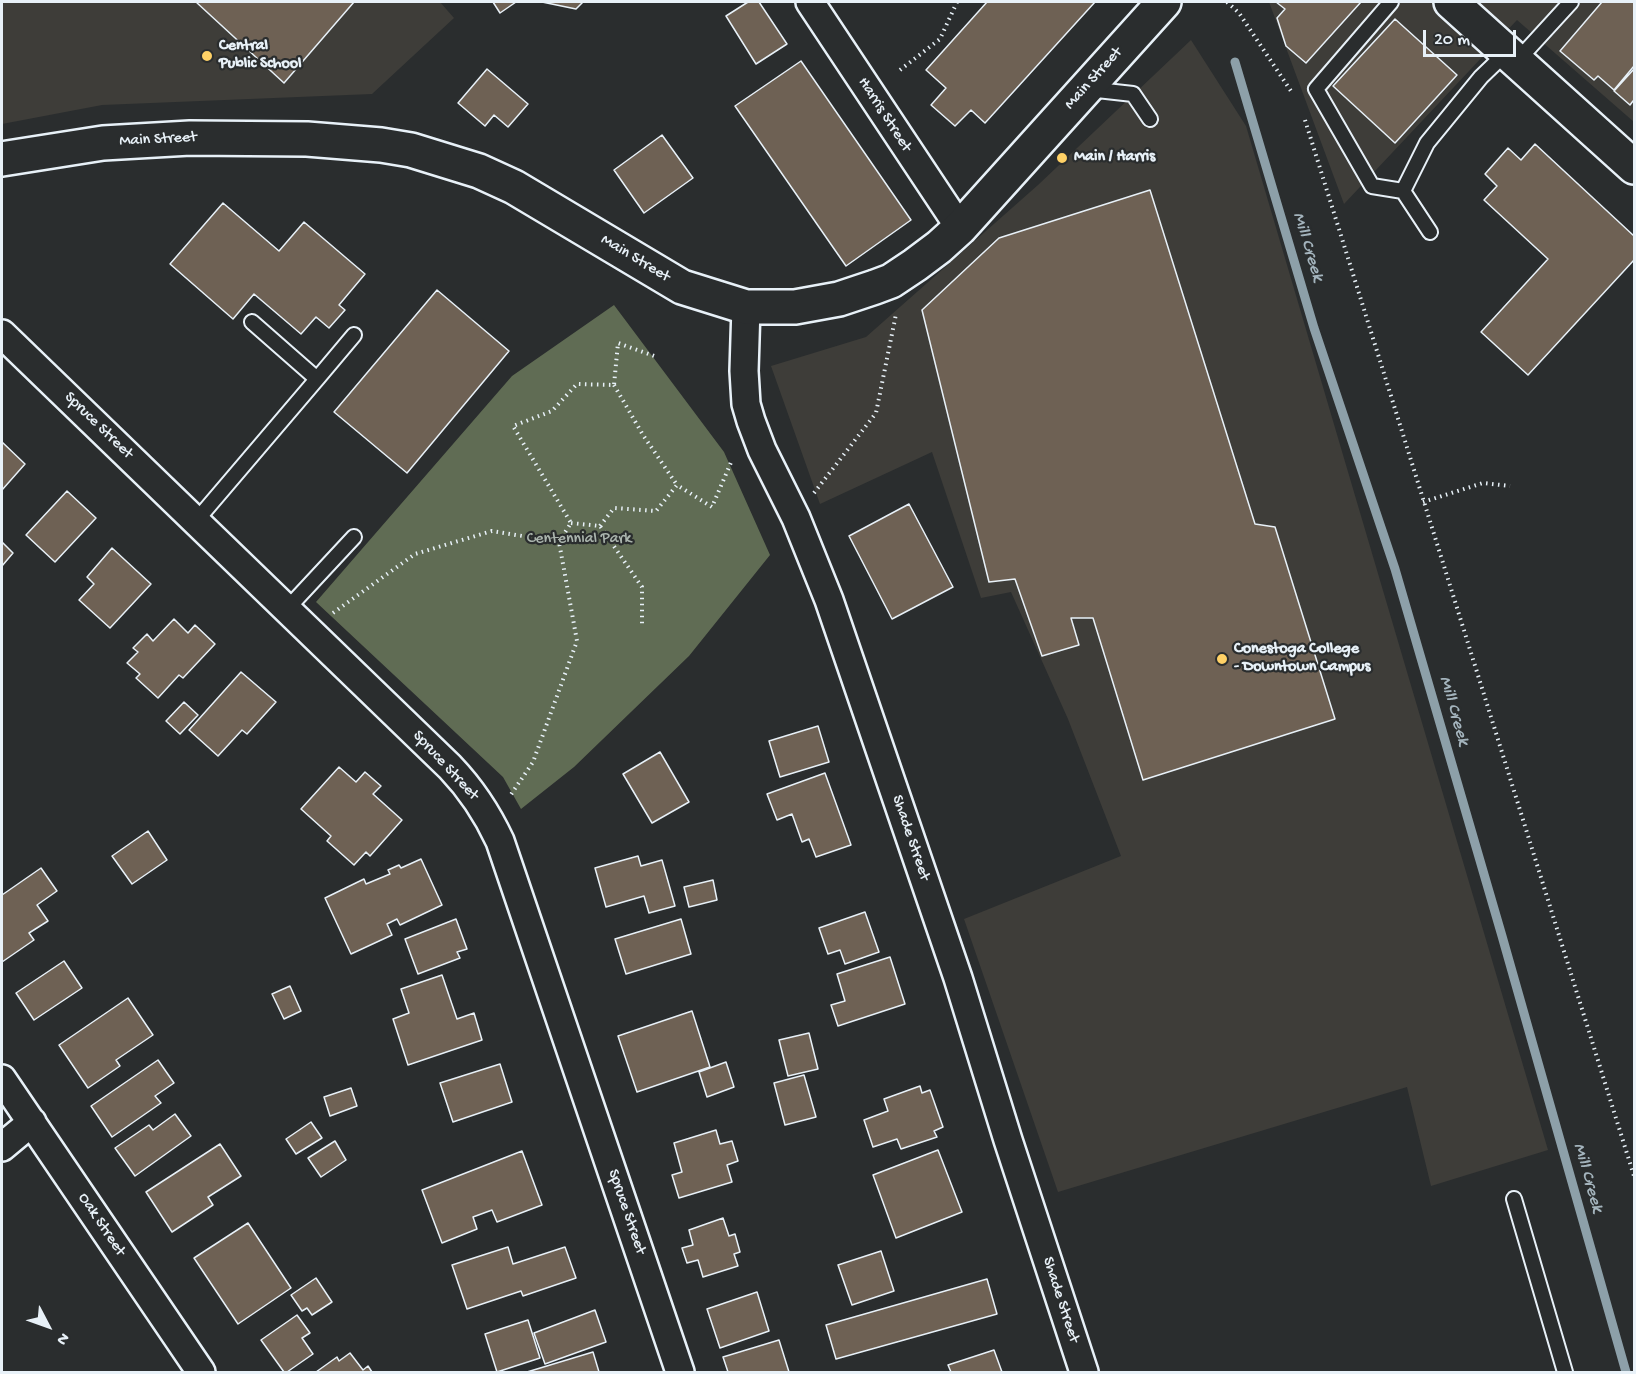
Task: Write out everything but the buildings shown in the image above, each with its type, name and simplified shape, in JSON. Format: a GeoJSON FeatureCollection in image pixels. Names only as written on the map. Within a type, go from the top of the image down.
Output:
{"type":"FeatureCollection","features":[{"type":"Feature","properties":{"kind":"main road","name":"Main Street"},"geometry":{"type":"LineString","coordinates":[[2,159],[104,143],[190,138],[307,139],[381,145],[411,150],[479,171],[514,187],[682,287],[746,307],[795,307],[839,299],[891,281],[939,247],[960,228],[1164,2]]}},
{"type":"Feature","properties":{"kind":"main road"},"geometry":{"type":"LineString","coordinates":[[1451,2],[1635,167]]}},
{"type":"Feature","properties":{"kind":"street","name":"Harris Street"},"geometry":{"type":"LineString","coordinates":[[810,2],[960,228]]}},
{"type":"Feature","properties":{"kind":"street","name":"Shade Street"},"geometry":{"type":"LineString","coordinates":[[746,307],[744,371],[746,404],[762,450],[796,518],[829,600],[958,978],[1027,1201],[1084,1372]]}},
{"type":"Feature","properties":{"kind":"street","name":"Spruce Street"},"geometry":{"type":"LineString","coordinates":[[2,334],[450,767],[468,786],[487,813],[500,841],[680,1372]]}},
{"type":"Feature","properties":{"kind":"street","name":"Oak Street"},"geometry":{"type":"LineString","coordinates":[[2,1078],[201,1372]]}},
{"type":"Feature","properties":{"kind":"street"},"geometry":{"type":"LineString","coordinates":[[2,1148],[32,1122]]}},
{"type":"Feature","properties":{"kind":"lane"},"geometry":{"type":"LineString","coordinates":[[1390,2],[1316,89],[1372,186],[1403,192],[1430,231]]}},
{"type":"Feature","properties":{"kind":"lane"},"geometry":{"type":"LineString","coordinates":[[1403,192],[1427,143],[1482,77],[1512,57],[1571,2]]}},
{"type":"Feature","properties":{"kind":"lane"},"geometry":{"type":"LineString","coordinates":[[1086,88],[1133,94],[1150,119]]}},
{"type":"Feature","properties":{"kind":"lane"},"geometry":{"type":"LineString","coordinates":[[252,322],[316,379]]}},
{"type":"Feature","properties":{"kind":"lane"},"geometry":{"type":"LineString","coordinates":[[196,521],[354,335]]}},
{"type":"Feature","properties":{"kind":"lane"},"geometry":{"type":"LineString","coordinates":[[287,609],[354,537]]}},
{"type":"Feature","properties":{"kind":"lane"},"geometry":{"type":"LineString","coordinates":[[1514,1199],[1565,1372]]}},
{"type":"Feature","properties":{"kind":"path"},"geometry":{"type":"LineString","coordinates":[[900,70],[940,39],[957,2]]}},
{"type":"Feature","properties":{"kind":"path"},"geometry":{"type":"LineString","coordinates":[[1227,2],[1239,13],[1295,97]]}},
{"type":"Feature","properties":{"kind":"path"},"geometry":{"type":"LineString","coordinates":[[1303,116],[1635,1176]]}},
{"type":"Feature","properties":{"kind":"path"},"geometry":{"type":"LineString","coordinates":[[796,518],[876,413],[897,308],[891,281]]}},
{"type":"Feature","properties":{"kind":"path"},"geometry":{"type":"LineString","coordinates":[[657,357],[618,343],[614,385],[643,435],[678,485],[712,507],[732,460]]}},
{"type":"Feature","properties":{"kind":"path"},"geometry":{"type":"LineString","coordinates":[[571,523],[513,426],[552,411],[577,384],[614,385]]}},
{"type":"Feature","properties":{"kind":"path"},"geometry":{"type":"LineString","coordinates":[[1423,502],[1483,483],[1510,486]]}},
{"type":"Feature","properties":{"kind":"path"},"geometry":{"type":"LineString","coordinates":[[600,526],[614,508],[656,511],[678,485]]}},
{"type":"Feature","properties":{"kind":"path"},"geometry":{"type":"LineString","coordinates":[[571,523],[600,526],[642,587],[642,624]]}},
{"type":"Feature","properties":{"kind":"path"},"geometry":{"type":"LineString","coordinates":[[510,795],[533,762],[577,641],[559,542],[571,523]]}},
{"type":"Feature","properties":{"kind":"path"},"geometry":{"type":"LineString","coordinates":[[332,613],[415,554],[492,531],[559,542]]}},
{"type":"Feature","properties":{"kind":"shaded area","name":"Central Public School"},"geometry":{"type":"Polygon","coordinates":[[[2,2],[440,2],[454,18],[372,94],[102,105],[2,124],[2,2]]]}},
{"type":"Feature","properties":{"kind":"shaded area"},"geometry":{"type":"Polygon","coordinates":[[[1269,2],[1634,2],[1634,122],[1517,20],[1344,204],[1269,2]]]}},
{"type":"Feature","properties":{"kind":"shaded area","name":"Conestoga College - Downtown Campus"},"geometry":{"type":"Polygon","coordinates":[[[1191,40],[1246,126],[1548,1150],[1431,1186],[1407,1087],[1058,1192],[964,919],[1121,856],[1068,719],[1011,592],[981,598],[932,452],[820,504],[771,366],[866,337],[1038,185],[1191,40]]]}},
{"type":"Feature","properties":{"kind":"green space","name":"Centennial Park"},"geometry":{"type":"Polygon","coordinates":[[[614,305],[724,452],[770,555],[689,656],[574,767],[521,809],[503,777],[316,602],[512,376],[614,305]]]}},
{"type":"Feature","properties":{"kind":"waterway","name":"Mill Creek"},"geometry":{"type":"LineString","coordinates":[[1235,62],[1314,328],[1395,569],[1626,1372]]}},
{"type":"Feature","properties":{"kind":"place","name":"Central Public School"},"geometry":{"type":"Point","coordinates":[207,56]}},
{"type":"Feature","properties":{"kind":"place","name":"Main / Harris"},"geometry":{"type":"Point","coordinates":[1062,158]}},
{"type":"Feature","properties":{"kind":"place","name":"Conestoga College - Downtown Campus"},"geometry":{"type":"Point","coordinates":[1222,659]}}]}
